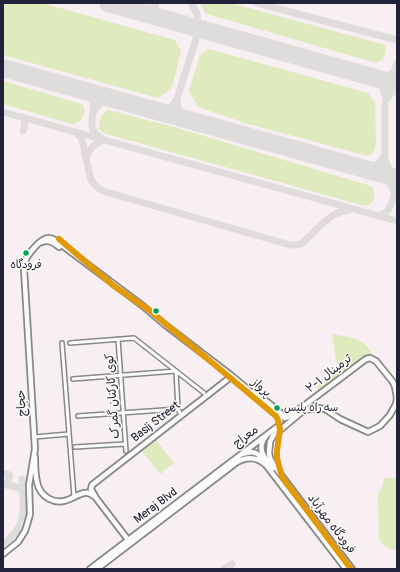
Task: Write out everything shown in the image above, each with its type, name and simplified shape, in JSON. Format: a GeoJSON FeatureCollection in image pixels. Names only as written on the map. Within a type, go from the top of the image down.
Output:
{"type":"FeatureCollection","features":[{"type":"Feature","properties":{"kind":"main road","name":"پرواز"},"geometry":{"type":"LineString","coordinates":[[37,244],[44,239],[52,238],[143,306],[232,376],[280,418],[280,424],[270,432]]}},
{"type":"Feature","properties":{"kind":"main road","name":"حجاج"},"geometry":{"type":"LineString","coordinates":[[3,554],[18,542],[28,525],[30,514],[29,485],[34,449],[34,437],[24,264],[27,257],[37,244]]}},
{"type":"Feature","properties":{"kind":"main road","name":"ترمینال ۱-۲"},"geometry":{"type":"LineString","coordinates":[[366,358],[376,360],[392,382],[397,398],[396,407],[390,415],[380,426],[368,432],[340,419],[325,409],[303,409],[366,358]]}},
{"type":"Feature","properties":{"kind":"main road","name":"Basij Street"},"geometry":{"type":"LineString","coordinates":[[96,498],[91,489],[92,485],[232,376]]}},
{"type":"Feature","properties":{"kind":"main road"},"geometry":{"type":"LineString","coordinates":[[250,391],[255,393],[288,418]]}},
{"type":"Feature","properties":{"kind":"main road"},"geometry":{"type":"LineString","coordinates":[[285,426],[288,418],[303,409]]}},
{"type":"Feature","properties":{"kind":"main road"},"geometry":{"type":"LineString","coordinates":[[285,426],[288,418]]}},
{"type":"Feature","properties":{"kind":"main road","name":"فرودگاه مهرآباد"},"geometry":{"type":"LineString","coordinates":[[285,426],[273,436],[270,442],[270,458],[286,482],[312,514],[352,569]]}},
{"type":"Feature","properties":{"kind":"main road"},"geometry":{"type":"LineString","coordinates":[[270,432],[264,438],[262,452],[271,466],[286,482]]}},
{"type":"Feature","properties":{"kind":"main road","name":"معراج"},"geometry":{"type":"LineString","coordinates":[[236,460],[270,432]]}},
{"type":"Feature","properties":{"kind":"main road"},"geometry":{"type":"LineString","coordinates":[[34,449],[37,482],[42,494],[48,499],[57,501],[68,500],[85,493],[92,494],[129,542]]}},
{"type":"Feature","properties":{"kind":"main road","name":"فرودگاه مهرآباد"},"geometry":{"type":"LineString","coordinates":[[236,460],[252,458],[266,465],[346,569]]}},
{"type":"Feature","properties":{"kind":"main road","name":"Meraj Blvd"},"geometry":{"type":"LineString","coordinates":[[97,569],[129,542],[236,460]]}},
{"type":"Feature","properties":{"kind":"main road"},"geometry":{"type":"LineString","coordinates":[[307,519],[312,514]]}},
{"type":"Feature","properties":{"kind":"main road","name":"Meraj Blvd"},"geometry":{"type":"LineString","coordinates":[[90,569],[129,542]]}},
{"type":"Feature","properties":{"kind":"street"},"geometry":{"type":"LineString","coordinates":[[118,339],[134,338],[204,393]]}},
{"type":"Feature","properties":{"kind":"street","name":"کوی کارکنان گمرک"},"geometry":{"type":"LineString","coordinates":[[70,343],[118,339],[126,451]]}},
{"type":"Feature","properties":{"kind":"street"},"geometry":{"type":"LineString","coordinates":[[62,343],[74,497]]}},
{"type":"Feature","properties":{"kind":"street"},"geometry":{"type":"LineString","coordinates":[[73,379],[176,371]]}},
{"type":"Feature","properties":{"kind":"street"},"geometry":{"type":"LineString","coordinates":[[176,371],[178,409],[181,415]]}},
{"type":"Feature","properties":{"kind":"street"},"geometry":{"type":"LineString","coordinates":[[78,416],[178,409]]}},
{"type":"Feature","properties":{"kind":"street"},"geometry":{"type":"LineString","coordinates":[[34,437],[69,434]]}},
{"type":"Feature","properties":{"kind":"street"},"geometry":{"type":"LineString","coordinates":[[75,447],[125,444]]}},
{"type":"Feature","properties":{"kind":"shaded area"},"geometry":{"type":"Polygon","coordinates":[[[3,3],[397,3],[397,569],[3,569],[3,3]]]}},
{"type":"Feature","properties":{"kind":"green space"},"geometry":{"type":"Polygon","coordinates":[[[3,3],[42,3],[175,40],[181,51],[172,88],[158,98],[3,55],[3,3]]]}},
{"type":"Feature","properties":{"kind":"green space"},"geometry":{"type":"Polygon","coordinates":[[[200,3],[230,3],[386,45],[385,54],[381,60],[376,63],[206,14],[200,3]]]}},
{"type":"Feature","properties":{"kind":"green space"},"geometry":{"type":"Polygon","coordinates":[[[209,49],[368,93],[375,103],[376,144],[373,153],[368,156],[248,124],[198,107],[189,91],[200,55],[209,49]]]}},
{"type":"Feature","properties":{"kind":"green space"},"geometry":{"type":"Polygon","coordinates":[[[3,81],[82,104],[84,107],[83,117],[75,124],[71,124],[3,104],[3,81]]]}},
{"type":"Feature","properties":{"kind":"green space"},"geometry":{"type":"Polygon","coordinates":[[[108,110],[174,127],[371,186],[374,192],[373,200],[371,204],[365,206],[103,133],[99,129],[100,121],[102,116],[108,110]]]}},
{"type":"Feature","properties":{"kind":"green space"},"geometry":{"type":"Polygon","coordinates":[[[332,334],[350,337],[364,343],[372,353],[363,357],[318,392],[318,380],[319,384],[324,385],[324,380],[329,380],[331,377],[331,372],[340,371],[336,360],[332,334]]]}},
{"type":"Feature","properties":{"kind":"green space"},"geometry":{"type":"Polygon","coordinates":[[[156,440],[174,463],[160,474],[142,451],[156,440]]]}},
{"type":"Feature","properties":{"kind":"green space"},"geometry":{"type":"Polygon","coordinates":[[[384,478],[397,478],[397,550],[387,547],[379,539],[378,495],[384,478]]]}},
{"type":"Feature","properties":{"kind":"taxiway"},"geometry":{"type":"LineString","coordinates":[[154,3],[159,17]]}},
{"type":"Feature","properties":{"kind":"taxiway"},"geometry":{"type":"LineString","coordinates":[[159,111],[170,108],[177,99],[195,42],[198,28],[197,14],[191,3]]}},
{"type":"Feature","properties":{"kind":"taxiway"},"geometry":{"type":"LineString","coordinates":[[257,3],[397,40]]}},
{"type":"Feature","properties":{"kind":"taxiway"},"geometry":{"type":"LineString","coordinates":[[377,215],[383,214],[388,210],[395,191],[395,179],[385,159],[385,103],[390,82],[397,63]]}},
{"type":"Feature","properties":{"kind":"taxiway"},"geometry":{"type":"LineString","coordinates":[[376,78],[386,77],[394,71],[394,78],[397,83]]}},
{"type":"Feature","properties":{"kind":"taxiway"},"geometry":{"type":"LineString","coordinates":[[376,78],[381,84],[385,96]]}},
{"type":"Feature","properties":{"kind":"taxiway"},"geometry":{"type":"LineString","coordinates":[[83,90],[90,96],[93,102],[92,127],[95,133],[101,138]]}},
{"type":"Feature","properties":{"kind":"taxiway"},"geometry":{"type":"LineString","coordinates":[[387,99],[391,93],[397,90]]}},
{"type":"Feature","properties":{"kind":"taxiway"},"geometry":{"type":"LineString","coordinates":[[94,111],[102,102],[114,99]]}},
{"type":"Feature","properties":{"kind":"taxiway"},"geometry":{"type":"LineString","coordinates":[[177,99],[179,110],[187,119]]}},
{"type":"Feature","properties":{"kind":"taxiway"},"geometry":{"type":"LineString","coordinates":[[3,112],[397,221]]}},
{"type":"Feature","properties":{"kind":"taxiway"},"geometry":{"type":"LineString","coordinates":[[22,117],[25,123],[23,131]]}},
{"type":"Feature","properties":{"kind":"taxiway"},"geometry":{"type":"LineString","coordinates":[[75,132],[82,140],[91,180],[100,190],[290,245],[301,244],[329,218],[335,214],[349,210]]}},
{"type":"Feature","properties":{"kind":"taxiway"},"geometry":{"type":"LineString","coordinates":[[86,157],[91,149],[103,139]]}},
{"type":"Feature","properties":{"kind":"taxiway"},"geometry":{"type":"LineString","coordinates":[[363,169],[371,168],[380,163],[385,153]]}},
{"type":"Feature","properties":{"kind":"taxiway"},"geometry":{"type":"LineString","coordinates":[[380,173],[385,176],[393,190]]}},
{"type":"Feature","properties":{"kind":"taxiway"},"geometry":{"type":"LineString","coordinates":[[3,473],[10,475],[7,483],[4,484]]}},
{"type":"Feature","properties":{"kind":"taxiway"},"geometry":{"type":"LineString","coordinates":[[3,544],[11,537],[21,523],[23,515],[22,479]]}},
{"type":"Feature","properties":{"kind":"taxiway"},"geometry":{"type":"LineString","coordinates":[[3,484],[23,489]]}},
{"type":"Feature","properties":{"kind":"taxiway"},"geometry":{"type":"LineString","coordinates":[[224,569],[232,564]]}},
{"type":"Feature","properties":{"kind":"runway"},"geometry":{"type":"LineString","coordinates":[[108,3],[397,84]]}},
{"type":"Feature","properties":{"kind":"runway"},"geometry":{"type":"LineString","coordinates":[[3,68],[397,178]]}},
{"type":"Feature","properties":{"kind":"transit line"},"geometry":{"type":"LineString","coordinates":[[59,239],[114,286],[149,310],[276,416],[280,429],[277,458],[282,477],[351,569]]}},
{"type":"Feature","properties":{"kind":"place","name":"فرودگاه"},"geometry":{"type":"Point","coordinates":[26,253]}},
{"type":"Feature","properties":{"kind":"place","name":"سه راه پلیس"},"geometry":{"type":"Point","coordinates":[277,408]}}]}
